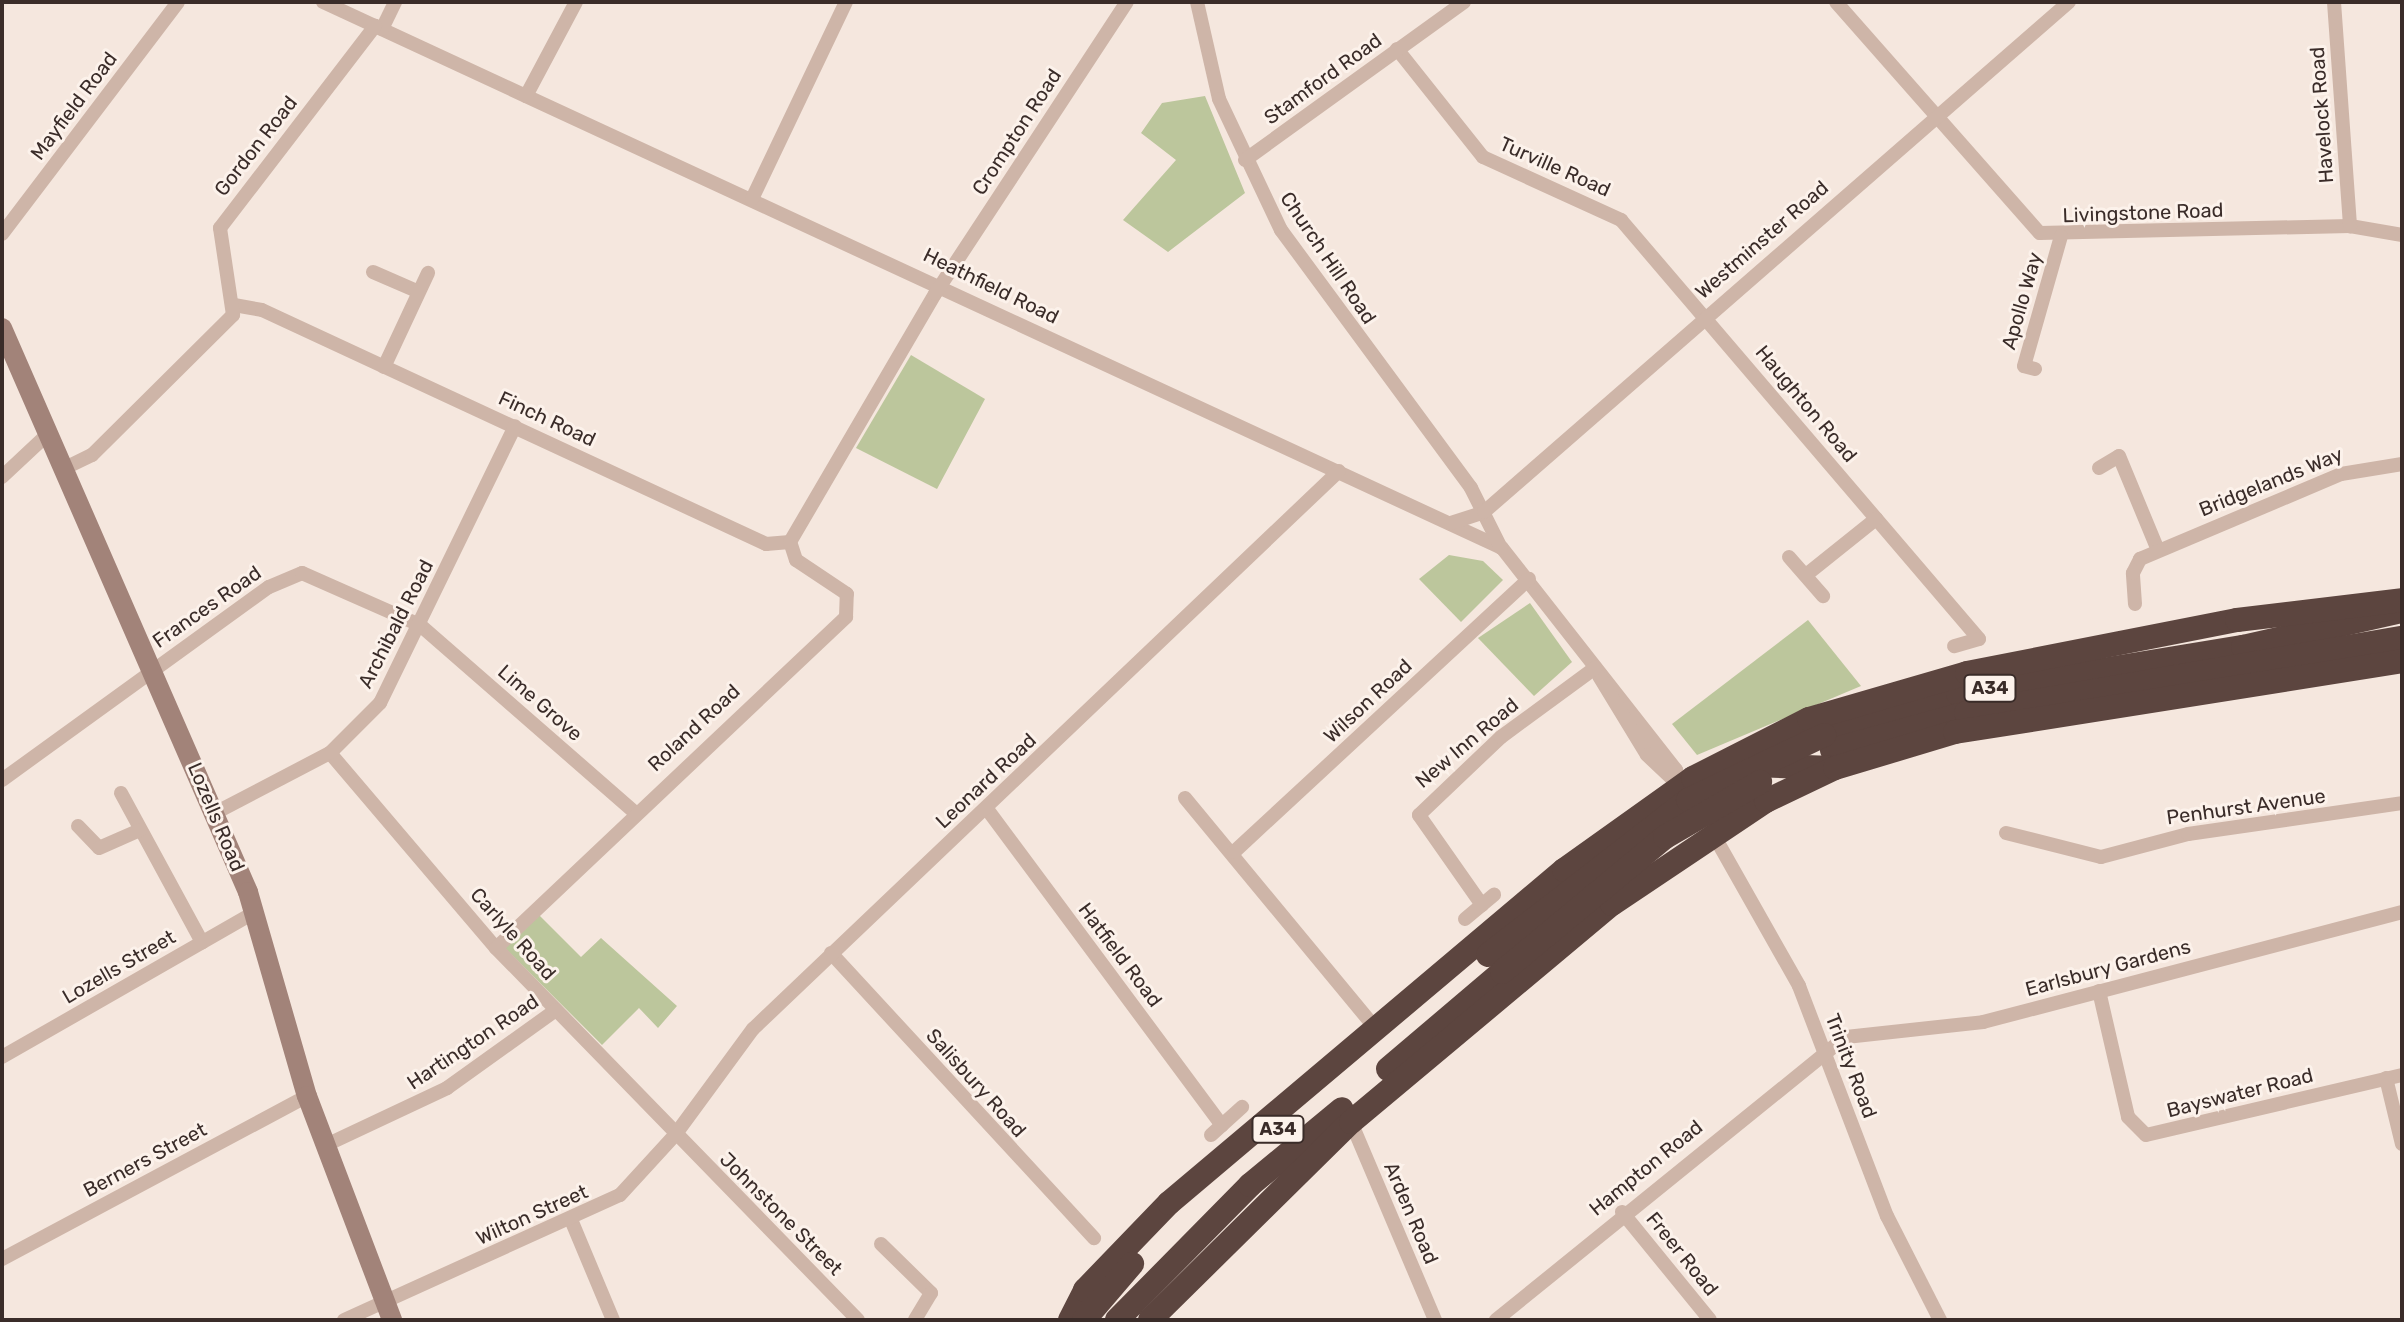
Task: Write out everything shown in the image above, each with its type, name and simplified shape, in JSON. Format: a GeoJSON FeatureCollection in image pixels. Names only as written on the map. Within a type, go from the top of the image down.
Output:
{"type":"FeatureCollection","features":[{"type":"Feature","properties":{"kind":"highway"},"geometry":{"type":"LineString","coordinates":[[1070,1320],[1085,1290],[1169,1203],[1611,835],[1683,790],[1809,719],[1967,673],[2237,620],[2402,600]]}},
{"type":"Feature","properties":{"kind":"highway","name":"A34"},"geometry":{"type":"LineString","coordinates":[[1830,751],[1958,694],[2243,647],[2402,611]]}},
{"type":"Feature","properties":{"kind":"highway","name":"A34"},"geometry":{"type":"LineString","coordinates":[[1084,1320],[1176,1218],[1495,963],[1688,800],[1830,751],[1966,713],[2402,638]]}},
{"type":"Feature","properties":{"kind":"highway"},"geometry":{"type":"LineString","coordinates":[[1683,790],[1753,765],[1830,751],[2402,661]]}},
{"type":"Feature","properties":{"kind":"highway"},"geometry":{"type":"LineString","coordinates":[[1150,1320],[1351,1122],[1708,828],[1830,751]]}},
{"type":"Feature","properties":{"kind":"highway"},"geometry":{"type":"LineString","coordinates":[[1611,835],[1679,838],[1708,828]]}},
{"type":"Feature","properties":{"kind":"highway","name":"A34"},"geometry":{"type":"LineString","coordinates":[[1117,1320],[1250,1185],[1495,963]]}},
{"type":"Feature","properties":{"kind":"main road","name":"Lozells Road"},"geometry":{"type":"LineString","coordinates":[[2,328],[215,813],[255,912],[307,1096],[389,1311]]}},
{"type":"Feature","properties":{"kind":"street","name":"Mayfield Road"},"geometry":{"type":"LineString","coordinates":[[2,234],[178,2]]}},
{"type":"Feature","properties":{"kind":"street","name":"Heathfield Road"},"geometry":{"type":"LineString","coordinates":[[323,2],[942,284],[1502,548],[1595,668],[1647,755],[1683,790]]}},
{"type":"Feature","properties":{"kind":"street","name":"Gordon Road"},"geometry":{"type":"LineString","coordinates":[[234,305],[220,228],[378,28],[395,2]]}},
{"type":"Feature","properties":{"kind":"street"},"geometry":{"type":"LineString","coordinates":[[526,96],[576,2]]}},
{"type":"Feature","properties":{"kind":"street"},"geometry":{"type":"LineString","coordinates":[[752,199],[846,2]]}},
{"type":"Feature","properties":{"kind":"street","name":"Crompton Road"},"geometry":{"type":"LineString","coordinates":[[942,284],[1127,2]]}},
{"type":"Feature","properties":{"kind":"street","name":"Church Hill Road"},"geometry":{"type":"LineString","coordinates":[[1197,2],[1219,99],[1245,160],[1281,230],[1424,431],[1457,486],[1484,512]]}},
{"type":"Feature","properties":{"kind":"street","name":"Stamford Road"},"geometry":{"type":"LineString","coordinates":[[1245,160],[1464,2]]}},
{"type":"Feature","properties":{"kind":"street","name":"Livingstone Road"},"geometry":{"type":"LineString","coordinates":[[1836,2],[2012,208],[2040,233],[2061,236],[2350,226],[2402,235]]}},
{"type":"Feature","properties":{"kind":"street","name":"Westminster Road"},"geometry":{"type":"LineString","coordinates":[[1451,523],[1484,512],[1705,315],[2069,2]]}},
{"type":"Feature","properties":{"kind":"street","name":"Havelock Road"},"geometry":{"type":"LineString","coordinates":[[2334,2],[2350,226]]}},
{"type":"Feature","properties":{"kind":"street","name":"Turville Road"},"geometry":{"type":"LineString","coordinates":[[1397,49],[1483,157],[1621,220],[1705,315]]}},
{"type":"Feature","properties":{"kind":"street","name":"Apollo Way"},"geometry":{"type":"LineString","coordinates":[[2035,369],[2024,366],[2061,236]]}},
{"type":"Feature","properties":{"kind":"street"},"geometry":{"type":"LineString","coordinates":[[373,272],[417,291]]}},
{"type":"Feature","properties":{"kind":"street"},"geometry":{"type":"LineString","coordinates":[[384,367],[428,273]]}},
{"type":"Feature","properties":{"kind":"street"},"geometry":{"type":"LineString","coordinates":[[790,542],[942,284]]}},
{"type":"Feature","properties":{"kind":"street"},"geometry":{"type":"LineString","coordinates":[[65,468],[92,455],[159,392],[234,305]]}},
{"type":"Feature","properties":{"kind":"street","name":"Finch Road"},"geometry":{"type":"LineString","coordinates":[[234,305],[262,310],[766,544],[790,542]]}},
{"type":"Feature","properties":{"kind":"street","name":"Haughton Road"},"geometry":{"type":"LineString","coordinates":[[1705,315],[1979,639],[1954,646]]}},
{"type":"Feature","properties":{"kind":"street","name":"Archibald Road"},"geometry":{"type":"LineString","coordinates":[[215,813],[330,753],[380,703],[515,426]]}},
{"type":"Feature","properties":{"kind":"street"},"geometry":{"type":"LineString","coordinates":[[2,477],[48,434]]}},
{"type":"Feature","properties":{"kind":"street"},"geometry":{"type":"LineString","coordinates":[[2099,468],[2119,456],[2158,550]]}},
{"type":"Feature","properties":{"kind":"street","name":"Bridgelands Way"},"geometry":{"type":"LineString","coordinates":[[2135,604],[2133,573],[2158,550],[2356,469],[2402,464]]}},
{"type":"Feature","properties":{"kind":"street","name":"Leonard Road"},"geometry":{"type":"LineString","coordinates":[[675,1135],[730,1054],[831,953],[987,809],[1339,471]]}},
{"type":"Feature","properties":{"kind":"street"},"geometry":{"type":"LineString","coordinates":[[1484,512],[1502,548]]}},
{"type":"Feature","properties":{"kind":"street"},"geometry":{"type":"LineString","coordinates":[[1806,575],[1876,519]]}},
{"type":"Feature","properties":{"kind":"street","name":"Roland Road"},"geometry":{"type":"LineString","coordinates":[[496,948],[634,812],[846,617],[847,594],[796,560],[790,542]]}},
{"type":"Feature","properties":{"kind":"street"},"geometry":{"type":"LineString","coordinates":[[1789,557],[1823,596]]}},
{"type":"Feature","properties":{"kind":"street","name":"Frances Road"},"geometry":{"type":"LineString","coordinates":[[2,780],[269,587],[302,573],[420,625]]}},
{"type":"Feature","properties":{"kind":"street","name":"Wilson Road"},"geometry":{"type":"LineString","coordinates":[[1234,852],[1529,579]]}},
{"type":"Feature","properties":{"kind":"street","name":"Lime Grove"},"geometry":{"type":"LineString","coordinates":[[420,625],[634,812]]}},
{"type":"Feature","properties":{"kind":"street","name":"New Inn Road"},"geometry":{"type":"LineString","coordinates":[[1482,905],[1419,815],[1501,737],[1595,668]]}},
{"type":"Feature","properties":{"kind":"street","name":"Carlyle Road"},"geometry":{"type":"LineString","coordinates":[[330,753],[496,948],[675,1135]]}},
{"type":"Feature","properties":{"kind":"street","name":"Trinity Road"},"geometry":{"type":"LineString","coordinates":[[1683,790],[1799,986],[1887,1216],[1940,1320]]}},
{"type":"Feature","properties":{"kind":"street"},"geometry":{"type":"LineString","coordinates":[[121,793],[202,942]]}},
{"type":"Feature","properties":{"kind":"street"},"geometry":{"type":"LineString","coordinates":[[1185,798],[1234,852],[1376,1029]]}},
{"type":"Feature","properties":{"kind":"street","name":"Penhurst Avenue"},"geometry":{"type":"LineString","coordinates":[[2006,833],[2101,857],[2188,834],[2402,803]]}},
{"type":"Feature","properties":{"kind":"street","name":"Hatfield Road"},"geometry":{"type":"LineString","coordinates":[[987,809],[1216,1130],[1242,1107]]}},
{"type":"Feature","properties":{"kind":"street"},"geometry":{"type":"LineString","coordinates":[[78,826],[99,848],[140,830]]}},
{"type":"Feature","properties":{"kind":"street"},"geometry":{"type":"LineString","coordinates":[[1465,919],[1494,895]]}},
{"type":"Feature","properties":{"kind":"street","name":"Lozells Street"},"geometry":{"type":"LineString","coordinates":[[2,1057],[255,912]]}},
{"type":"Feature","properties":{"kind":"street","name":"Earlsbury Gardens"},"geometry":{"type":"LineString","coordinates":[[1823,1051],[1846,1037],[1983,1022],[2402,912]]}},
{"type":"Feature","properties":{"kind":"street","name":"Salisbury Road"},"geometry":{"type":"LineString","coordinates":[[831,953],[1094,1238]]}},
{"type":"Feature","properties":{"kind":"street","name":"Bayswater Road"},"geometry":{"type":"LineString","coordinates":[[2099,991],[2128,1117],[2146,1135],[2402,1075]]}},
{"type":"Feature","properties":{"kind":"street","name":"Hartington Road"},"geometry":{"type":"LineString","coordinates":[[324,1146],[447,1088],[556,1010]]}},
{"type":"Feature","properties":{"kind":"street","name":"Hampton Road"},"geometry":{"type":"LineString","coordinates":[[1496,1320],[1622,1212],[1823,1051]]}},
{"type":"Feature","properties":{"kind":"street"},"geometry":{"type":"LineString","coordinates":[[2386,1078],[2402,1144]]}},
{"type":"Feature","properties":{"kind":"street","name":"Berners Street"},"geometry":{"type":"LineString","coordinates":[[2,1259],[307,1096]]}},
{"type":"Feature","properties":{"kind":"street","name":"Arden Road"},"geometry":{"type":"LineString","coordinates":[[1351,1122],[1435,1320]]}},
{"type":"Feature","properties":{"kind":"street","name":"Wilton Street"},"geometry":{"type":"LineString","coordinates":[[344,1320],[389,1311],[572,1222],[620,1195],[675,1135]]}},
{"type":"Feature","properties":{"kind":"street","name":"Johnstone Street"},"geometry":{"type":"LineString","coordinates":[[675,1135],[858,1320]]}},
{"type":"Feature","properties":{"kind":"street","name":"Freer Road"},"geometry":{"type":"LineString","coordinates":[[1622,1212],[1710,1320]]}},
{"type":"Feature","properties":{"kind":"street"},"geometry":{"type":"LineString","coordinates":[[572,1222],[613,1320]]}},
{"type":"Feature","properties":{"kind":"street"},"geometry":{"type":"LineString","coordinates":[[881,1244],[931,1293],[915,1320]]}},
{"type":"Feature","properties":{"kind":"green space"},"geometry":{"type":"Polygon","coordinates":[[[1205,96],[1245,193],[1168,252],[1123,220],[1176,160],[1141,133],[1162,103],[1205,96]]]}},
{"type":"Feature","properties":{"kind":"green space"},"geometry":{"type":"Polygon","coordinates":[[[911,355],[985,399],[937,489],[856,448],[911,355]]]}},
{"type":"Feature","properties":{"kind":"green space"},"geometry":{"type":"Polygon","coordinates":[[[1449,555],[1483,561],[1503,580],[1461,622],[1419,579],[1449,555]]]}},
{"type":"Feature","properties":{"kind":"green space"},"geometry":{"type":"Polygon","coordinates":[[[1530,603],[1572,662],[1534,696],[1478,638],[1530,603]]]}},
{"type":"Feature","properties":{"kind":"green space"},"geometry":{"type":"Polygon","coordinates":[[[1808,620],[1861,686],[1697,755],[1672,724],[1808,620]]]}},
{"type":"Feature","properties":{"kind":"green space"},"geometry":{"type":"Polygon","coordinates":[[[539,915],[581,957],[601,938],[677,1006],[658,1028],[639,1008],[602,1045],[504,947],[539,915]]]}}]}
